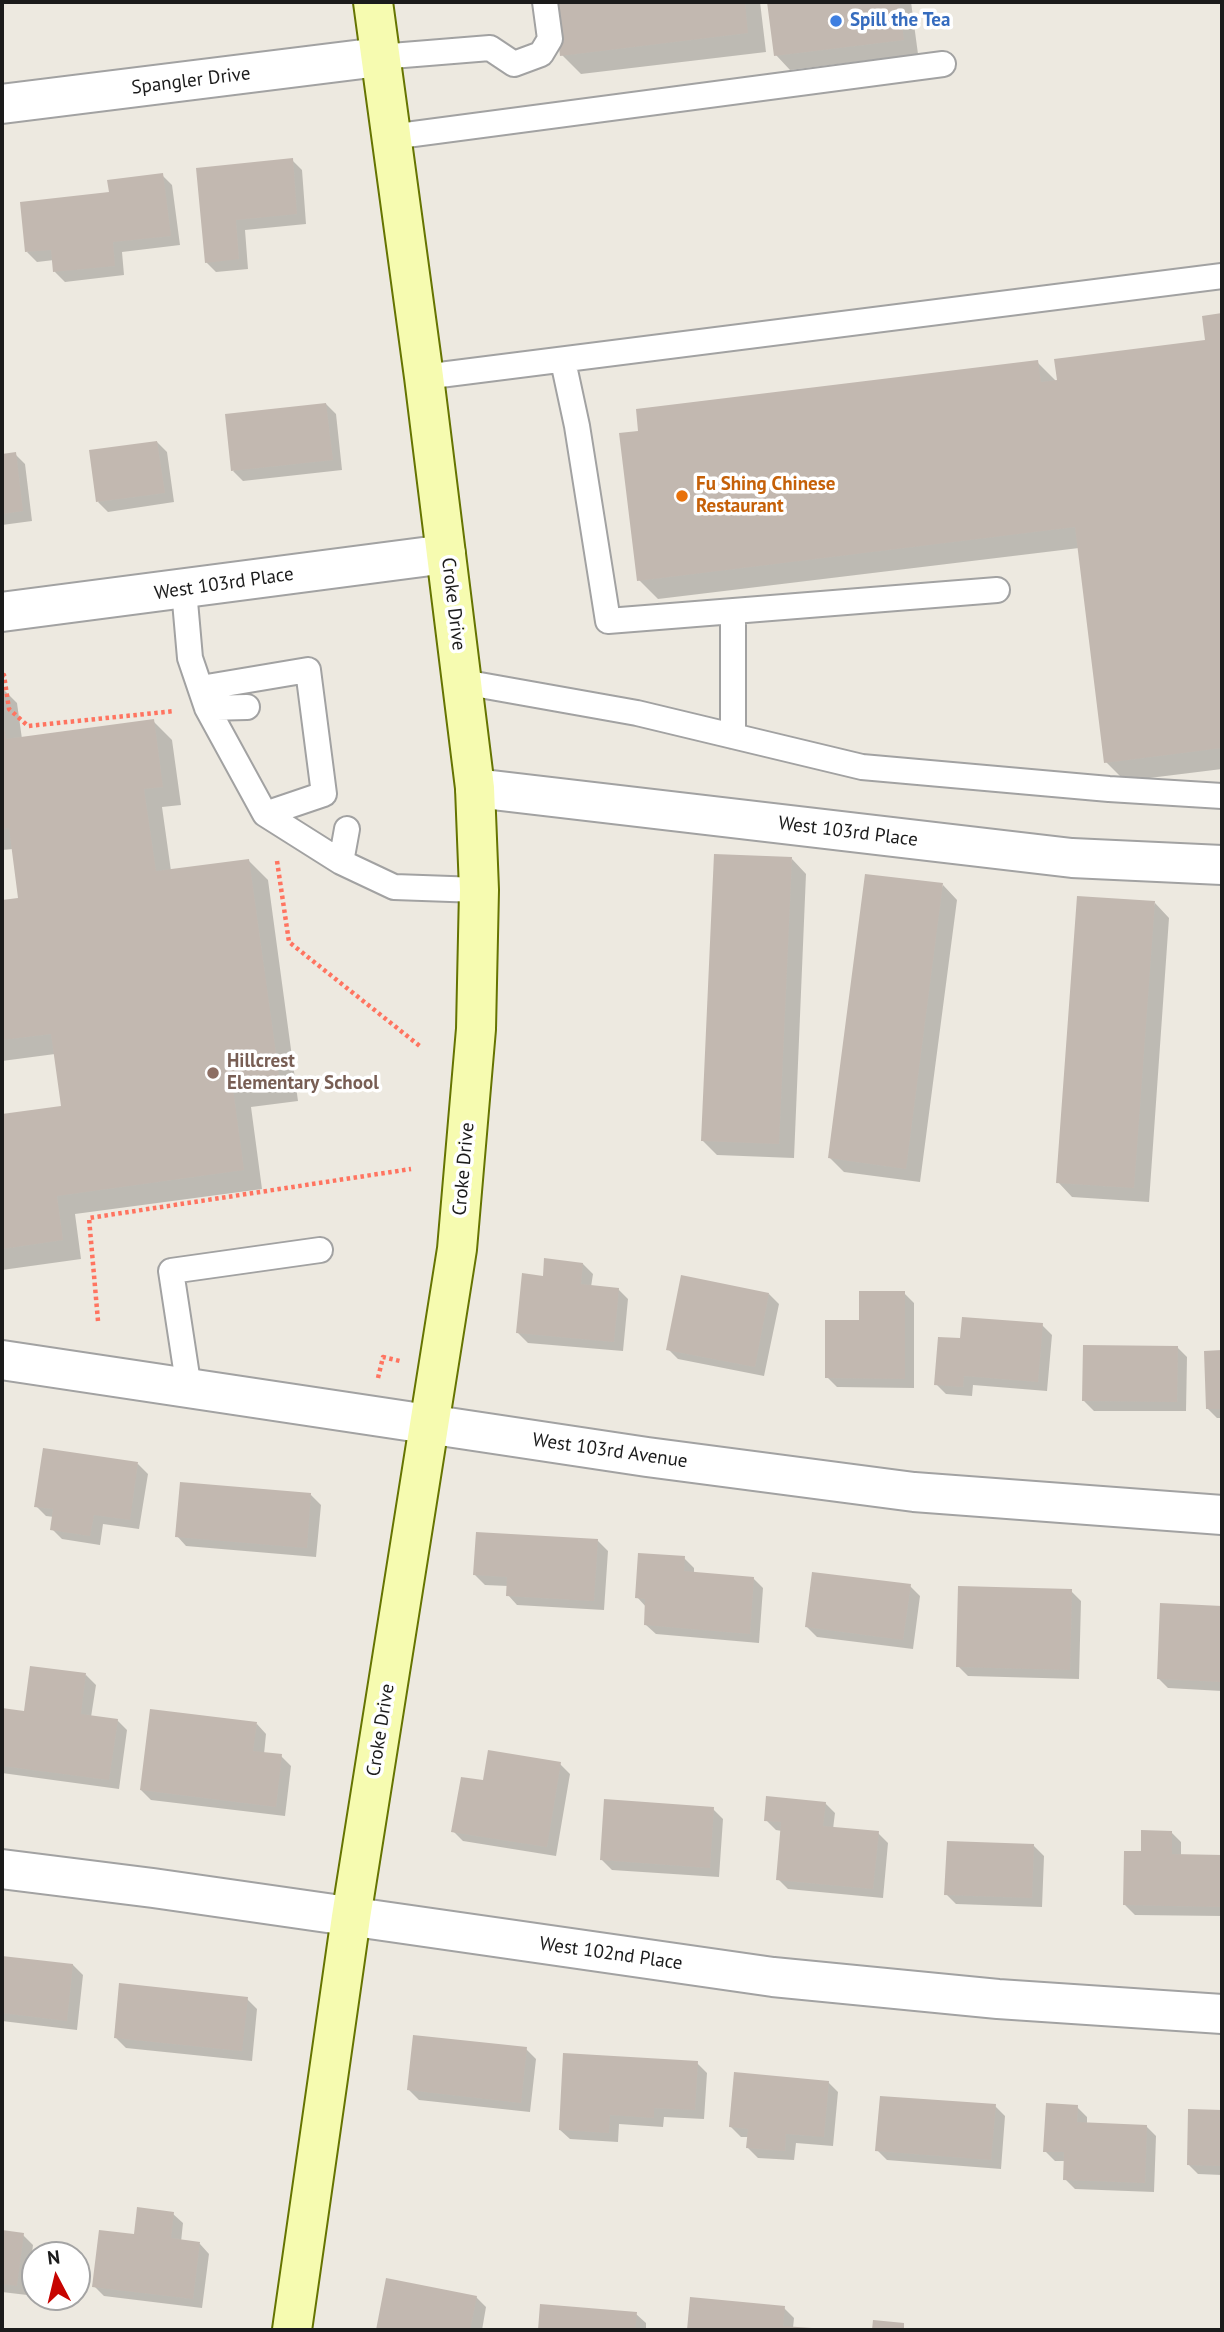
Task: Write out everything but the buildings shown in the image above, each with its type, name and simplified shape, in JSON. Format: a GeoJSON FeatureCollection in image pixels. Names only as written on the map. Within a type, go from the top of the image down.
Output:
{"type":"FeatureCollection","features":[{"type":"Feature","properties":{"kind":"street","name":"Croke Drive"},"geometry":{"type":"LineString","coordinates":[[292,2330],[351,1917],[457,1249],[476,1030],[479,890],[475,788],[424,377],[373,2]]}},
{"type":"Feature","properties":{"kind":"street","name":"Spangler Drive"},"geometry":{"type":"LineString","coordinates":[[2,104],[379,57]]}},
{"type":"Feature","properties":{"kind":"street","name":"West 103rd Place"},"geometry":{"type":"LineString","coordinates":[[2,612],[446,554]]}},
{"type":"Feature","properties":{"kind":"street","name":"West 103rd Place"},"geometry":{"type":"LineString","coordinates":[[475,788],[1072,858],[1222,865]]}},
{"type":"Feature","properties":{"kind":"street","name":"West 103rd Avenue"},"geometry":{"type":"LineString","coordinates":[[2,1360],[430,1426],[914,1492],[1222,1515]]}},
{"type":"Feature","properties":{"kind":"street","name":"West 102nd Place"},"geometry":{"type":"LineString","coordinates":[[2,1869],[773,1977],[998,1999],[1222,2014]]}},
{"type":"Feature","properties":{"kind":"lane"},"geometry":{"type":"LineString","coordinates":[[379,57],[490,48],[514,64],[541,54],[550,39],[545,2]]}},
{"type":"Feature","properties":{"kind":"lane"},"geometry":{"type":"LineString","coordinates":[[391,137],[943,64]]}},
{"type":"Feature","properties":{"kind":"lane"},"geometry":{"type":"LineString","coordinates":[[424,377],[1222,276]]}},
{"type":"Feature","properties":{"kind":"lane"},"geometry":{"type":"LineString","coordinates":[[563,360],[577,426],[608,621],[998,590]]}},
{"type":"Feature","properties":{"kind":"lane"},"geometry":{"type":"LineString","coordinates":[[184,590],[190,658],[204,698],[264,814],[341,862],[394,887],[479,890]]}},
{"type":"Feature","properties":{"kind":"lane"},"geometry":{"type":"LineString","coordinates":[[733,611],[733,736]]}},
{"type":"Feature","properties":{"kind":"lane"},"geometry":{"type":"LineString","coordinates":[[204,698],[308,670],[324,794],[264,814]]}},
{"type":"Feature","properties":{"kind":"lane"},"geometry":{"type":"LineString","coordinates":[[463,682],[637,713],[862,767],[1096,788],[1222,796]]}},
{"type":"Feature","properties":{"kind":"lane"},"geometry":{"type":"LineString","coordinates":[[204,698],[247,708]]}},
{"type":"Feature","properties":{"kind":"lane"},"geometry":{"type":"LineString","coordinates":[[341,862],[348,829]]}},
{"type":"Feature","properties":{"kind":"lane"},"geometry":{"type":"LineString","coordinates":[[189,1389],[171,1270],[320,1250]]}},
{"type":"Feature","properties":{"kind":"path"},"geometry":{"type":"LineString","coordinates":[[2,676],[9,709],[28,726],[204,698]]}},
{"type":"Feature","properties":{"kind":"path"},"geometry":{"type":"LineString","coordinates":[[290,830],[277,858],[289,942],[421,1047]]}},
{"type":"Feature","properties":{"kind":"path"},"geometry":{"type":"LineString","coordinates":[[98,1321],[89,1218],[411,1169]]}},
{"type":"Feature","properties":{"kind":"place","name":"Spill the Tea"},"geometry":{"type":"Point","coordinates":[836,21]}},
{"type":"Feature","properties":{"kind":"place","name":"Fu Shing Chinese Restaurant"},"geometry":{"type":"Point","coordinates":[682,496]}},
{"type":"Feature","properties":{"kind":"place","name":"Hillcrest Elementary School"},"geometry":{"type":"Point","coordinates":[213,1073]}}]}
